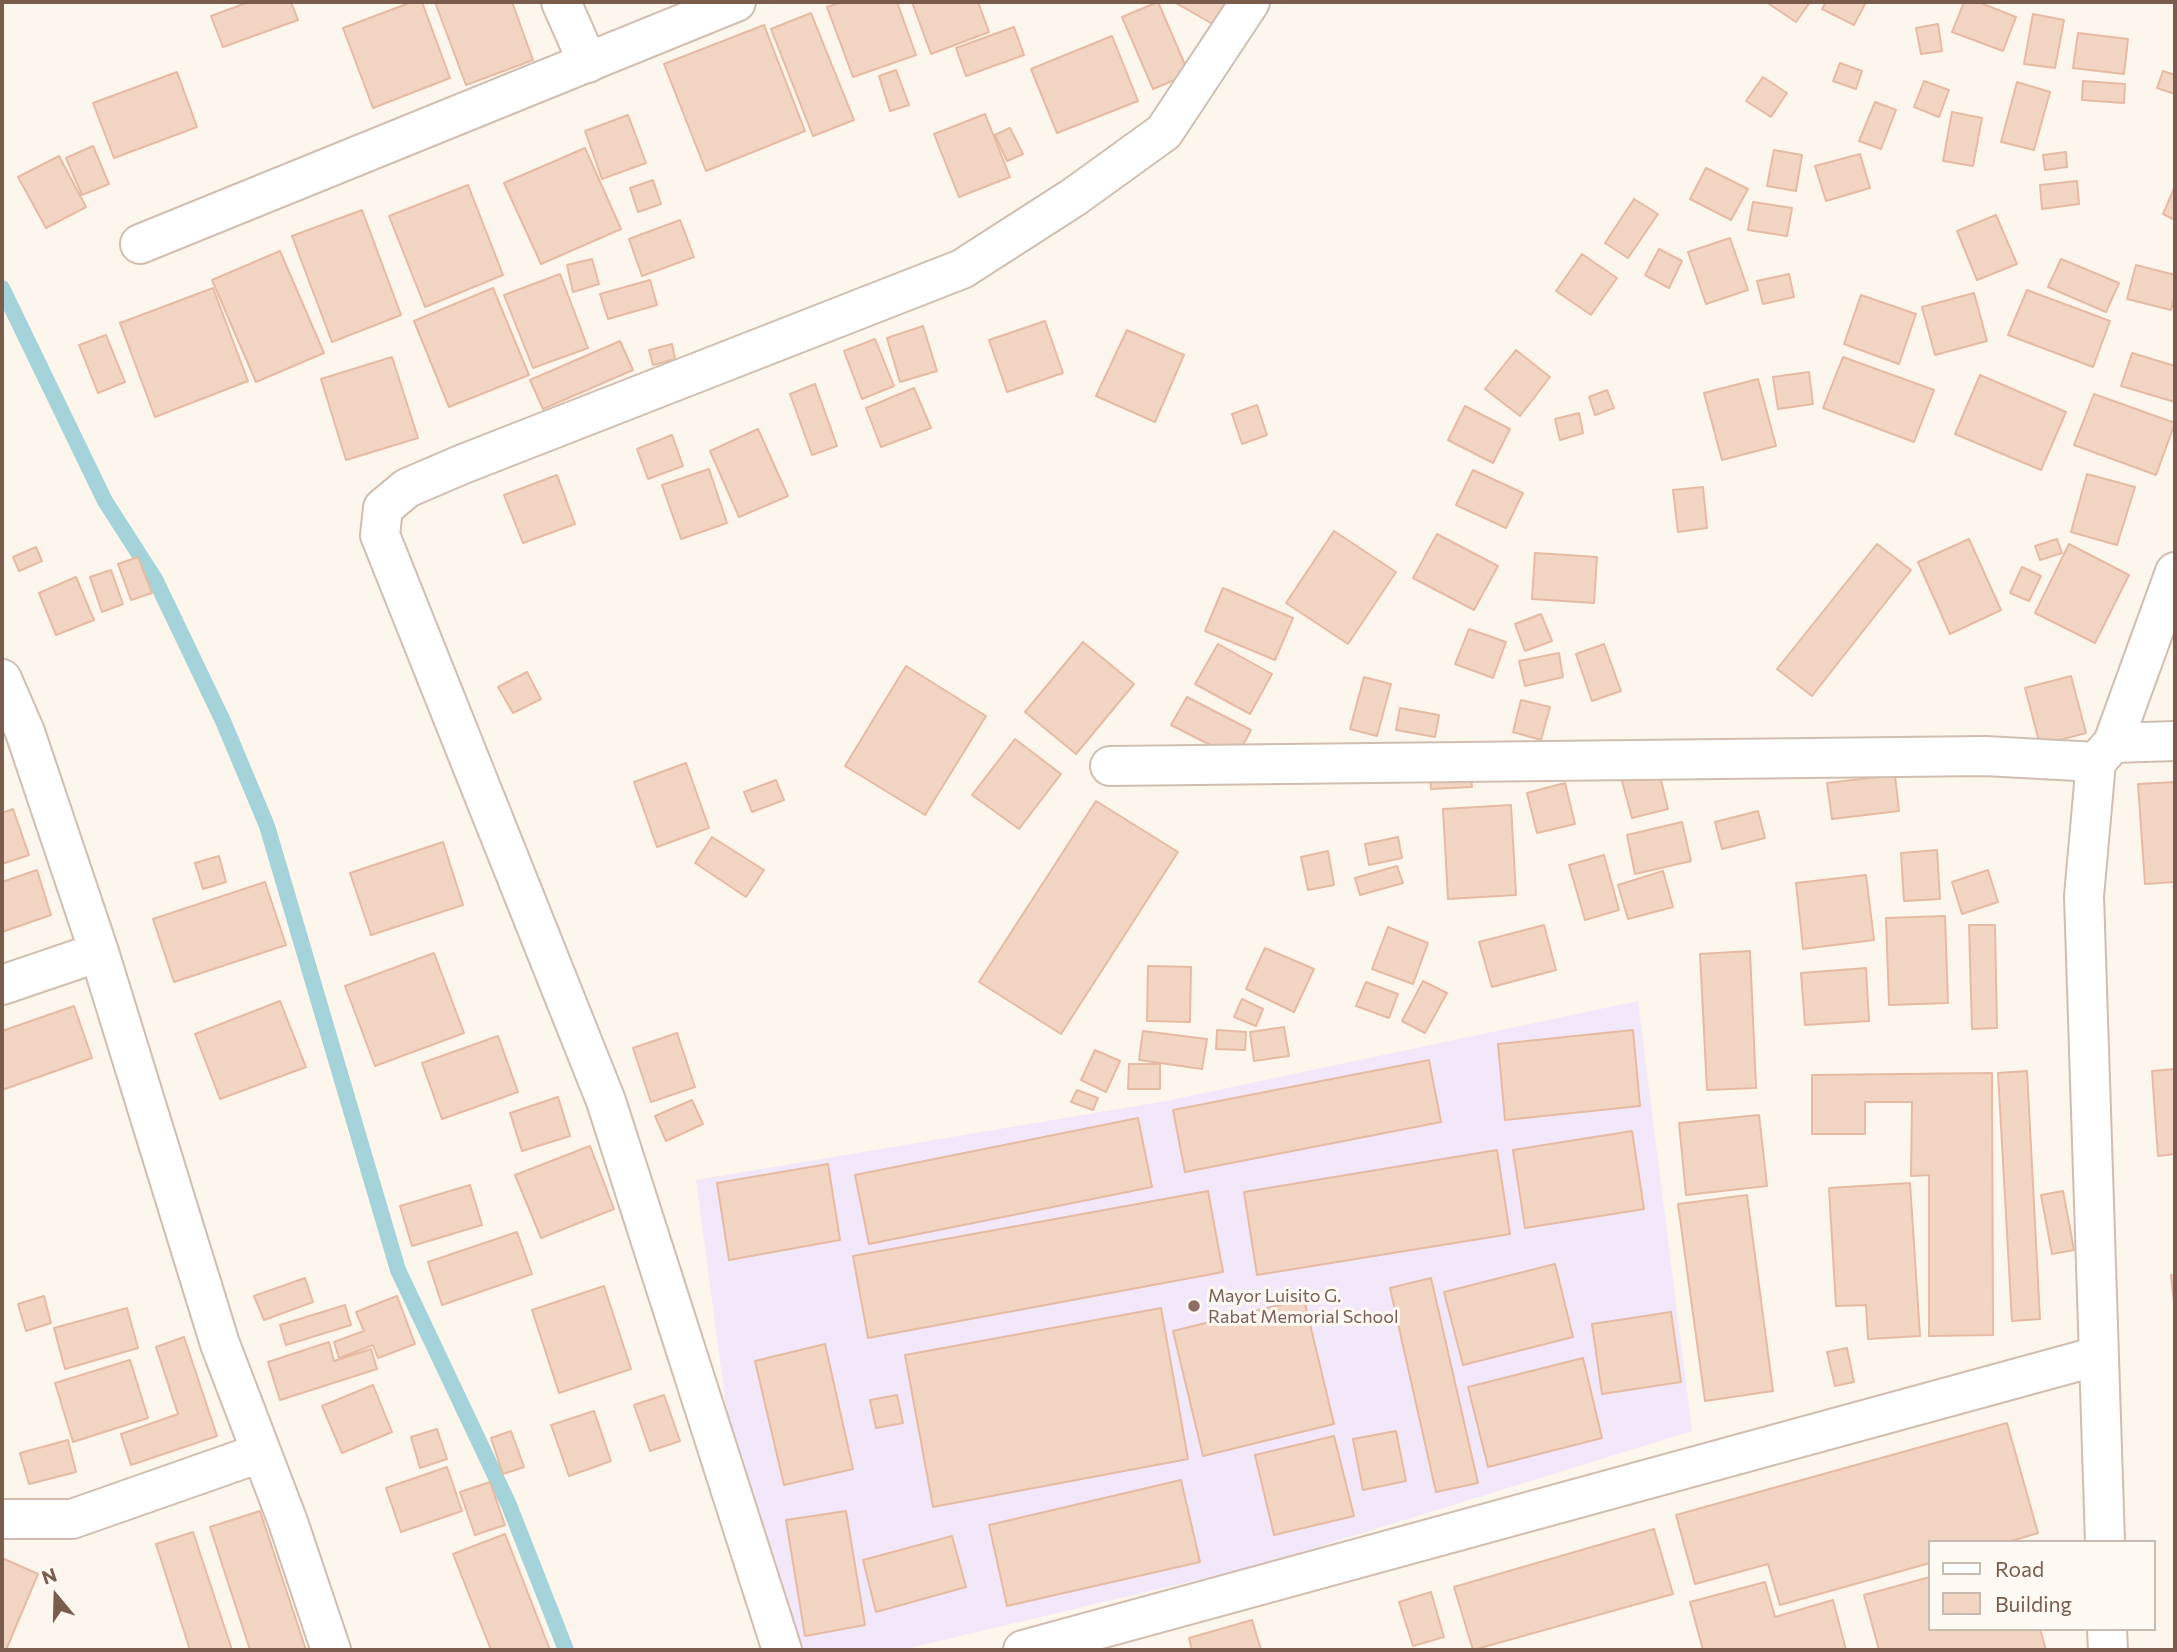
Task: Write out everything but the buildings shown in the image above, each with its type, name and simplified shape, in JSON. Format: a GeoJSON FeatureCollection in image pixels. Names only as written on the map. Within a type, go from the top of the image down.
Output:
{"type":"FeatureCollection","features":[{"type":"Feature","properties":{"kind":"street"},"geometry":{"type":"LineString","coordinates":[[561,2],[588,63]]}},
{"type":"Feature","properties":{"kind":"street"},"geometry":{"type":"LineString","coordinates":[[140,244],[736,2]]}},
{"type":"Feature","properties":{"kind":"street"},"geometry":{"type":"LineString","coordinates":[[782,1650],[606,1101],[380,535],[383,508],[407,488],[463,464],[962,269],[1074,197],[1164,132],[1250,2]]}},
{"type":"Feature","properties":{"kind":"street"},"geometry":{"type":"LineString","coordinates":[[2105,1540],[2084,907],[2105,753],[2175,572]]}},
{"type":"Feature","properties":{"kind":"street"},"geometry":{"type":"LineString","coordinates":[[2,679],[25,732],[99,951],[220,1344],[288,1522],[331,1650]]}},
{"type":"Feature","properties":{"kind":"street"},"geometry":{"type":"LineString","coordinates":[[1110,766],[1971,757],[2105,753],[2175,741]]}},
{"type":"Feature","properties":{"kind":"street"},"geometry":{"type":"LineString","coordinates":[[2,985],[99,951]]}},
{"type":"Feature","properties":{"kind":"street"},"geometry":{"type":"LineString","coordinates":[[1023,1650],[2098,1356]]}},
{"type":"Feature","properties":{"kind":"street"},"geometry":{"type":"LineString","coordinates":[[2,1520],[72,1519],[260,1453]]}},
{"type":"Feature","properties":{"kind":"street"},"geometry":{"type":"LineString","coordinates":[[2108,1631],[2108,1650]]}},
{"type":"Feature","properties":{"kind":"shaded area","name":"Mayor Luisito G. Rabat Memorial School"},"geometry":{"type":"Polygon","coordinates":[[[1638,1001],[1692,1431],[1256,1566],[901,1650],[792,1650],[737,1489],[696,1180],[1166,1101],[1638,1001]]]}},
{"type":"Feature","properties":{"kind":"waterway"},"geometry":{"type":"LineString","coordinates":[[2,288],[105,501],[155,579],[223,721],[267,826],[398,1270],[509,1505],[566,1650]]}},
{"type":"Feature","properties":{"kind":"place","name":"Mayor Luisito G. Rabat Memorial School"},"geometry":{"type":"Point","coordinates":[1194,1306]}}]}
